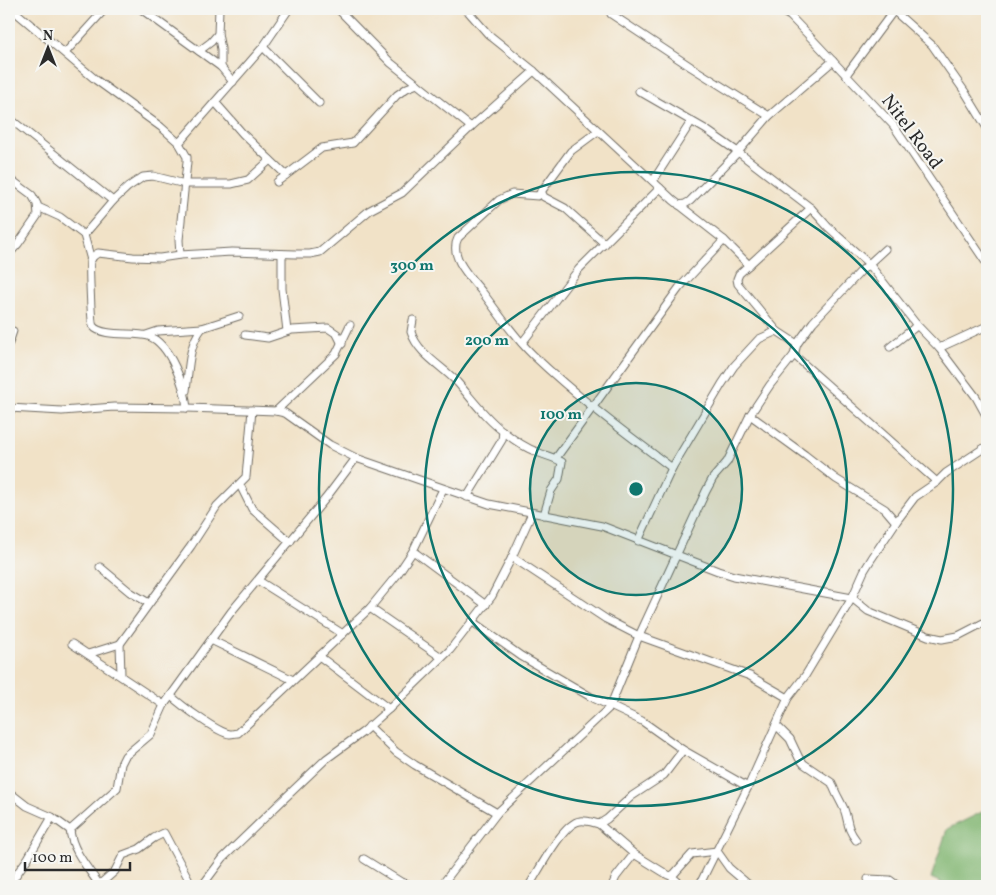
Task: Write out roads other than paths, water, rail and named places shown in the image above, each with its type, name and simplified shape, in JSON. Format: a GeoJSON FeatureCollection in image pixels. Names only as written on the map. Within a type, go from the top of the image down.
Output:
{"type":"FeatureCollection","features":[{"type":"Feature","properties":{"kind":"street"},"geometry":{"type":"LineString","coordinates":[[12,9],[96,80],[161,127],[179,144],[187,156],[179,240],[180,255]]}},
{"type":"Feature","properties":{"kind":"street"},"geometry":{"type":"LineString","coordinates":[[65,53],[105,9]]}},
{"type":"Feature","properties":{"kind":"street"},"geometry":{"type":"LineString","coordinates":[[141,9],[221,67],[233,82]]}},
{"type":"Feature","properties":{"kind":"street"},"geometry":{"type":"LineString","coordinates":[[219,9],[218,34],[221,49],[221,67]]}},
{"type":"Feature","properties":{"kind":"street"},"geometry":{"type":"LineString","coordinates":[[179,144],[263,47],[289,9]]}},
{"type":"Feature","properties":{"kind":"street"},"geometry":{"type":"LineString","coordinates":[[339,9],[351,9]]}},
{"type":"Feature","properties":{"kind":"street"},"geometry":{"type":"LineString","coordinates":[[339,9],[391,63],[470,127]]}},
{"type":"Feature","properties":{"kind":"street"},"geometry":{"type":"LineString","coordinates":[[468,9],[488,34],[534,71],[660,188],[724,240],[749,265]]}},
{"type":"Feature","properties":{"kind":"street","name":"Nitel Road"},"geometry":{"type":"LineString","coordinates":[[778,9],[790,16],[893,125],[987,264]]}},
{"type":"Feature","properties":{"kind":"street"},"geometry":{"type":"LineString","coordinates":[[846,75],[894,9],[932,45],[965,92],[987,128]]}},
{"type":"Feature","properties":{"kind":"street"},"geometry":{"type":"LineString","coordinates":[[611,14],[769,116]]}},
{"type":"Feature","properties":{"kind":"street"},"geometry":{"type":"LineString","coordinates":[[199,51],[218,34]]}},
{"type":"Feature","properties":{"kind":"street"},"geometry":{"type":"LineString","coordinates":[[263,47],[319,103]]}},
{"type":"Feature","properties":{"kind":"street"},"geometry":{"type":"LineString","coordinates":[[679,205],[690,201],[738,152],[769,116],[833,61]]}},
{"type":"Feature","properties":{"kind":"street"},"geometry":{"type":"LineString","coordinates":[[90,260],[98,253],[160,258],[232,252],[310,254],[320,252],[370,210],[402,193],[470,127],[534,71]]}},
{"type":"Feature","properties":{"kind":"street"},"geometry":{"type":"LineString","coordinates":[[277,182],[322,148],[353,143],[397,95],[406,88],[417,84]]}},
{"type":"Feature","properties":{"kind":"street"},"geometry":{"type":"LineString","coordinates":[[639,91],[704,128],[811,208],[828,227],[869,264],[916,324],[939,348],[976,396],[987,416]]}},
{"type":"Feature","properties":{"kind":"street"},"geometry":{"type":"LineString","coordinates":[[215,102],[243,134],[286,175]]}},
{"type":"Feature","properties":{"kind":"street"},"geometry":{"type":"LineString","coordinates":[[9,118],[113,201]]}},
{"type":"Feature","properties":{"kind":"street"},"geometry":{"type":"LineString","coordinates":[[653,181],[691,122]]}},
{"type":"Feature","properties":{"kind":"street"},"geometry":{"type":"LineString","coordinates":[[598,130],[571,151],[538,196],[512,194],[499,200],[458,238],[455,243],[456,251],[462,266],[522,343],[592,408],[672,468]]}},
{"type":"Feature","properties":{"kind":"street"},"geometry":{"type":"LineString","coordinates":[[84,235],[113,201],[128,187],[143,177],[153,176],[185,184],[231,184],[248,180],[270,160]]}},
{"type":"Feature","properties":{"kind":"street"},"geometry":{"type":"LineString","coordinates":[[9,178],[32,195],[38,207],[38,215],[9,254]]}},
{"type":"Feature","properties":{"kind":"street"},"geometry":{"type":"LineString","coordinates":[[522,343],[579,269],[660,188]]}},
{"type":"Feature","properties":{"kind":"street"},"geometry":{"type":"LineString","coordinates":[[541,191],[544,197],[565,208],[605,244]]}},
{"type":"Feature","properties":{"kind":"street"},"geometry":{"type":"LineString","coordinates":[[38,207],[60,217],[84,235],[90,260],[91,324],[97,330],[146,335],[158,331],[202,328],[239,316]]}},
{"type":"Feature","properties":{"kind":"street"},"geometry":{"type":"LineString","coordinates":[[797,344],[777,331],[736,280],[739,274],[811,208]]}},
{"type":"Feature","properties":{"kind":"street"},"geometry":{"type":"LineString","coordinates":[[556,458],[617,371],[679,288],[724,240]]}},
{"type":"Feature","properties":{"kind":"street"},"geometry":{"type":"LineString","coordinates":[[441,886],[497,813],[610,707],[639,636],[710,483],[726,462],[750,415],[770,385],[794,355],[797,344],[813,322],[885,249]]}},
{"type":"Feature","properties":{"kind":"street"},"geometry":{"type":"LineString","coordinates":[[282,254],[282,289],[287,331]]}},
{"type":"Feature","properties":{"kind":"street"},"geometry":{"type":"LineString","coordinates":[[413,320],[411,332],[418,345],[454,378],[503,431],[534,451],[556,458],[562,462],[559,479],[551,492],[544,515]]}},
{"type":"Feature","properties":{"kind":"street"},"geometry":{"type":"LineString","coordinates":[[890,347],[914,328],[916,324]]}},
{"type":"Feature","properties":{"kind":"street"},"geometry":{"type":"LineString","coordinates":[[276,411],[336,354],[350,326]]}},
{"type":"Feature","properties":{"kind":"street"},"geometry":{"type":"LineString","coordinates":[[939,348],[987,326]]}},
{"type":"Feature","properties":{"kind":"street"},"geometry":{"type":"LineString","coordinates":[[185,393],[191,350],[202,328]]}},
{"type":"Feature","properties":{"kind":"street"},"geometry":{"type":"LineString","coordinates":[[244,335],[268,338],[287,331],[328,328],[337,334],[342,344]]}},
{"type":"Feature","properties":{"kind":"street"},"geometry":{"type":"LineString","coordinates":[[9,343],[13,331]]}},
{"type":"Feature","properties":{"kind":"street"},"geometry":{"type":"LineString","coordinates":[[638,541],[672,468],[701,417],[734,366],[758,339],[777,331]]}},
{"type":"Feature","properties":{"kind":"street"},"geometry":{"type":"LineString","coordinates":[[146,335],[158,342],[173,363],[185,393],[187,408]]}},
{"type":"Feature","properties":{"kind":"street"},"geometry":{"type":"LineString","coordinates":[[794,355],[937,482]]}},
{"type":"Feature","properties":{"kind":"street"},"geometry":{"type":"LineString","coordinates":[[9,408],[62,411],[114,407],[276,411],[285,414],[330,445],[356,458],[443,490],[490,504],[602,526],[734,576],[852,598],[868,612],[928,636],[942,638],[958,636],[987,621]]}},
{"type":"Feature","properties":{"kind":"street"},"geometry":{"type":"LineString","coordinates":[[121,675],[120,644],[191,546],[217,506],[246,477],[248,472],[252,410]]}},
{"type":"Feature","properties":{"kind":"street"},"geometry":{"type":"LineString","coordinates":[[750,415],[836,479],[885,509],[896,522]]}},
{"type":"Feature","properties":{"kind":"street"},"geometry":{"type":"LineString","coordinates":[[467,497],[502,440],[503,431]]}},
{"type":"Feature","properties":{"kind":"street"},"geometry":{"type":"LineString","coordinates":[[699,886],[748,787],[788,698],[805,676],[852,598],[864,571],[896,522],[915,497],[937,482],[946,473],[987,446]]}},
{"type":"Feature","properties":{"kind":"street"},"geometry":{"type":"LineString","coordinates":[[70,830],[117,788],[122,760],[151,734],[164,705],[231,612],[290,542],[356,458]]}},
{"type":"Feature","properties":{"kind":"street"},"geometry":{"type":"LineString","coordinates":[[240,485],[252,509],[290,542]]}},
{"type":"Feature","properties":{"kind":"street"},"geometry":{"type":"LineString","coordinates":[[171,696],[188,711],[222,732],[238,733],[370,608],[397,576],[413,551],[443,490]]}},
{"type":"Feature","properties":{"kind":"street"},"geometry":{"type":"LineString","coordinates":[[202,886],[223,858],[326,759],[388,709],[441,657],[473,622],[486,606],[498,585],[532,513]]}},
{"type":"Feature","properties":{"kind":"street"},"geometry":{"type":"LineString","coordinates":[[413,551],[486,606]]}},
{"type":"Feature","properties":{"kind":"street"},"geometry":{"type":"LineString","coordinates":[[512,557],[606,619],[639,636],[750,676],[788,698]]}},
{"type":"Feature","properties":{"kind":"street"},"geometry":{"type":"LineString","coordinates":[[100,567],[130,592],[149,603]]}},
{"type":"Feature","properties":{"kind":"street"},"geometry":{"type":"LineString","coordinates":[[259,580],[342,634]]}},
{"type":"Feature","properties":{"kind":"street"},"geometry":{"type":"LineString","coordinates":[[370,608],[441,657]]}},
{"type":"Feature","properties":{"kind":"street"},"geometry":{"type":"LineString","coordinates":[[473,622],[521,656],[610,707],[642,721],[683,750],[748,787]]}},
{"type":"Feature","properties":{"kind":"street"},"geometry":{"type":"LineString","coordinates":[[211,640],[293,680]]}},
{"type":"Feature","properties":{"kind":"street"},"geometry":{"type":"LineString","coordinates":[[72,644],[164,705]]}},
{"type":"Feature","properties":{"kind":"street"},"geometry":{"type":"LineString","coordinates":[[88,654],[120,644]]}},
{"type":"Feature","properties":{"kind":"street"},"geometry":{"type":"LineString","coordinates":[[319,656],[388,709]]}},
{"type":"Feature","properties":{"kind":"street"},"geometry":{"type":"LineString","coordinates":[[776,725],[790,739],[804,764],[832,783],[845,812],[849,830],[856,840]]}},
{"type":"Feature","properties":{"kind":"street"},"geometry":{"type":"LineString","coordinates":[[369,726],[396,752],[415,765],[497,813]]}},
{"type":"Feature","properties":{"kind":"street"},"geometry":{"type":"LineString","coordinates":[[600,824],[632,796],[664,775],[683,750]]}},
{"type":"Feature","properties":{"kind":"street"},"geometry":{"type":"LineString","coordinates":[[9,792],[26,806],[52,817],[70,830],[77,852],[100,886],[115,871],[123,855],[139,849],[164,833],[188,878],[190,886]]}},
{"type":"Feature","properties":{"kind":"street"},"geometry":{"type":"LineString","coordinates":[[9,884],[28,858],[52,817]]}},
{"type":"Feature","properties":{"kind":"street"},"geometry":{"type":"LineString","coordinates":[[529,886],[555,843],[574,823],[580,821],[600,824],[634,854],[671,876],[683,886]]}},
{"type":"Feature","properties":{"kind":"street"},"geometry":{"type":"LineString","coordinates":[[671,876],[692,854],[717,850]]}},
{"type":"Feature","properties":{"kind":"street"},"geometry":{"type":"LineString","coordinates":[[717,850],[729,868],[750,886]]}},
{"type":"Feature","properties":{"kind":"street"},"geometry":{"type":"LineString","coordinates":[[612,886],[616,877],[634,854]]}},
{"type":"Feature","properties":{"kind":"street"},"geometry":{"type":"LineString","coordinates":[[364,859],[401,882],[414,886]]}},
{"type":"Feature","properties":{"kind":"street"},"geometry":{"type":"LineString","coordinates":[[868,879],[890,880],[898,886]]}}]}
